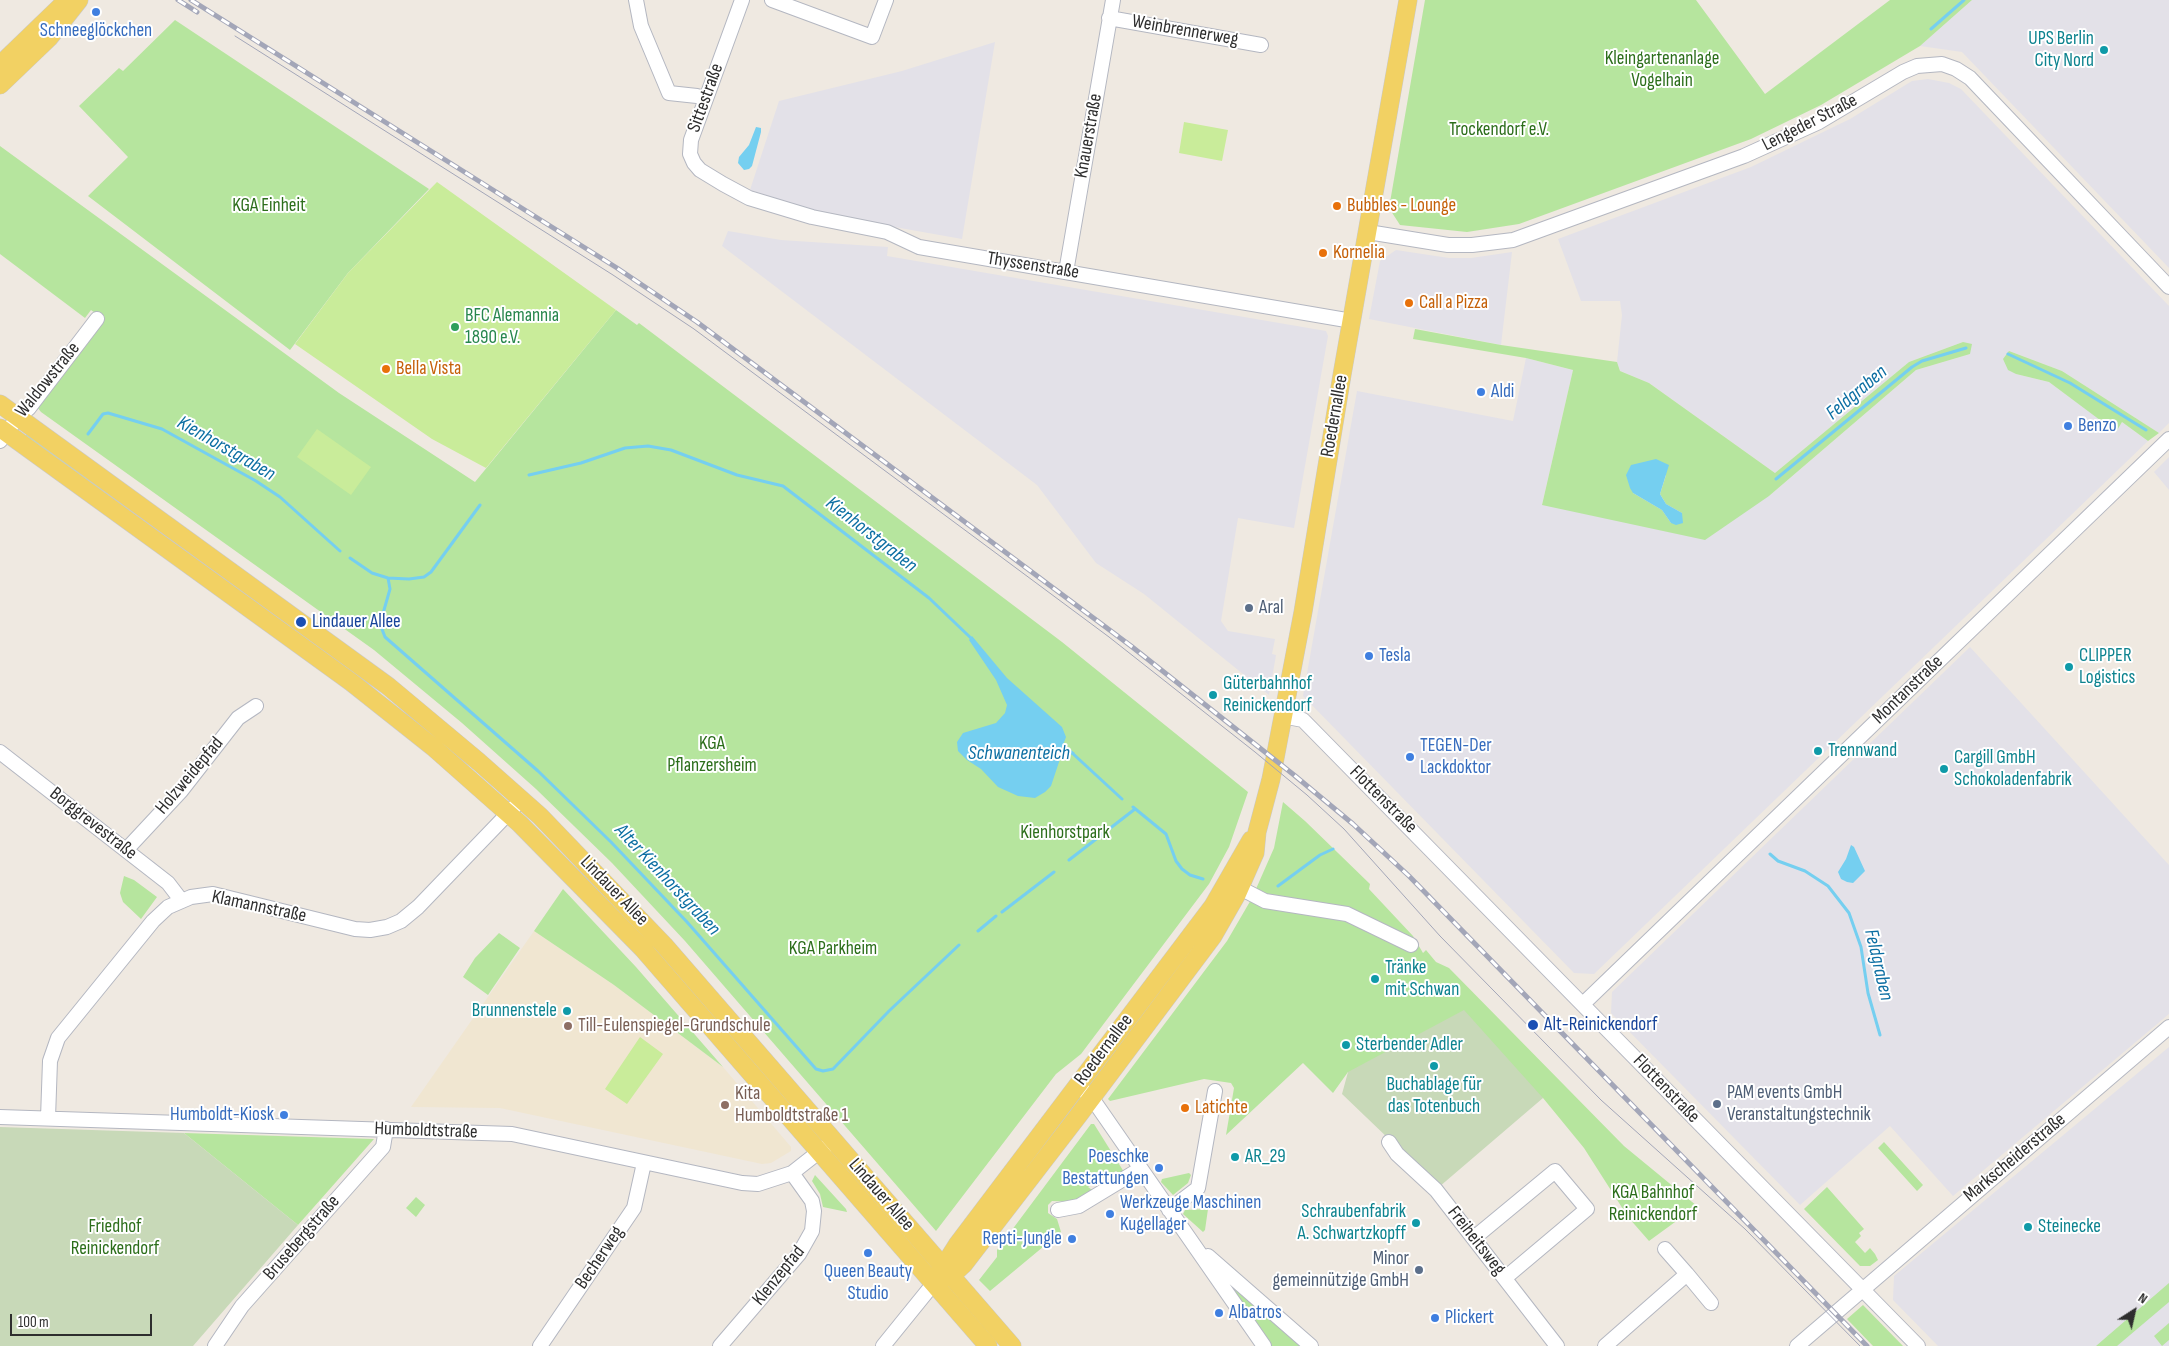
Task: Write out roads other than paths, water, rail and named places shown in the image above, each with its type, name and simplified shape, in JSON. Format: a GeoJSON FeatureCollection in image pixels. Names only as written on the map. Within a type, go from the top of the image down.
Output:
{"type":"FeatureCollection","features":[{"type":"Feature","properties":{"kind":"main road"},"geometry":{"type":"LineString","coordinates":[[0,65],[60,7],[71,0]]}},
{"type":"Feature","properties":{"kind":"main road"},"geometry":{"type":"LineString","coordinates":[[0,85],[48,38],[79,0]]}},
{"type":"Feature","properties":{"kind":"main road","name":"Roedernallee"},"geometry":{"type":"LineString","coordinates":[[948,1270],[966,1261],[1213,936],[1240,888],[1255,853],[1257,832],[1271,779],[1303,612],[1408,0]]}},
{"type":"Feature","properties":{"kind":"main road","name":"Lindauer Allee"},"geometry":{"type":"LineString","coordinates":[[0,404],[381,681],[522,800],[585,860],[664,945],[1012,1346]]}},
{"type":"Feature","properties":{"kind":"main road","name":"Lindauer Allee"},"geometry":{"type":"LineString","coordinates":[[2,434],[351,682],[433,747],[508,813],[625,929],[988,1346]]}},
{"type":"Feature","properties":{"kind":"main road","name":"Roedernallee"},"geometry":{"type":"LineString","coordinates":[[948,1270],[1078,1084],[1213,906],[1257,832]]}},
{"type":"Feature","properties":{"kind":"main road"},"geometry":{"type":"LineString","coordinates":[[934,1283],[948,1270]]}},
{"type":"Feature","properties":{"kind":"street"},"geometry":{"type":"LineString","coordinates":[[636,0],[641,26],[669,93],[697,96],[705,99]]}},
{"type":"Feature","properties":{"kind":"street","name":"Sittestraße"},"geometry":{"type":"LineString","coordinates":[[723,184],[700,170],[690,154],[690,140],[742,0]]}},
{"type":"Feature","properties":{"kind":"street"},"geometry":{"type":"LineString","coordinates":[[772,0],[872,37],[886,0]]}},
{"type":"Feature","properties":{"kind":"street","name":"Knauerstraße"},"geometry":{"type":"LineString","coordinates":[[1066,272],[1113,0]]}},
{"type":"Feature","properties":{"kind":"street","name":"Weinbrennerweg"},"geometry":{"type":"LineString","coordinates":[[1109,18],[1261,45]]}},
{"type":"Feature","properties":{"kind":"street","name":"Lengeder Straße"},"geometry":{"type":"LineString","coordinates":[[1368,232],[1448,245],[1472,245],[1512,240],[1744,156],[1818,122],[1903,72],[1917,66],[1942,64],[1956,69],[1970,78],[2169,287]]}},
{"type":"Feature","properties":{"kind":"street","name":"Thyssenstraße"},"geometry":{"type":"LineString","coordinates":[[723,184],[749,198],[812,217],[887,232],[919,247],[1352,320]]}},
{"type":"Feature","properties":{"kind":"street","name":"Waldowstraße"},"geometry":{"type":"LineString","coordinates":[[2,434],[29,408],[97,319]]}},
{"type":"Feature","properties":{"kind":"street","name":"Montanstraße"},"geometry":{"type":"LineString","coordinates":[[1583,1004],[2169,439]]}},
{"type":"Feature","properties":{"kind":"street","name":"Holzweidepfad"},"geometry":{"type":"LineString","coordinates":[[126,850],[180,791],[238,718],[256,706]]}},
{"type":"Feature","properties":{"kind":"street","name":"Flottenstraße"},"geometry":{"type":"LineString","coordinates":[[1282,716],[1303,720],[1918,1346]]}},
{"type":"Feature","properties":{"kind":"street","name":"Borggrevestraße"},"geometry":{"type":"LineString","coordinates":[[0,752],[176,890],[181,900]]}},
{"type":"Feature","properties":{"kind":"street","name":"Klamannstraße"},"geometry":{"type":"LineString","coordinates":[[48,1118],[50,1066],[58,1038],[157,916],[181,900],[213,894],[354,929],[370,930],[387,927],[401,921],[418,908],[522,800]]}},
{"type":"Feature","properties":{"kind":"street"},"geometry":{"type":"LineString","coordinates":[[1240,888],[1265,901],[1348,914],[1411,946]]}},
{"type":"Feature","properties":{"kind":"street","name":"Markscheiderstraße"},"geometry":{"type":"LineString","coordinates":[[1797,1346],[2169,1027]]}},
{"type":"Feature","properties":{"kind":"street"},"geometry":{"type":"LineString","coordinates":[[1078,1084],[1091,1098],[1264,1346]]}},
{"type":"Feature","properties":{"kind":"street"},"geometry":{"type":"LineString","coordinates":[[1169,1210],[1198,1188],[1215,1091]]}},
{"type":"Feature","properties":{"kind":"street","name":"Humboldtstraße"},"geometry":{"type":"LineString","coordinates":[[0,1117],[512,1134],[742,1183],[770,1181],[792,1172],[834,1140]]}},
{"type":"Feature","properties":{"kind":"street","name":"Brusebergstraße"},"geometry":{"type":"LineString","coordinates":[[215,1346],[246,1302],[383,1147],[386,1129]]}},
{"type":"Feature","properties":{"kind":"street","name":"Freiheitsweg"},"geometry":{"type":"LineString","coordinates":[[1389,1142],[1397,1154],[1436,1190],[1557,1346]]}},
{"type":"Feature","properties":{"kind":"street","name":"Becherweg"},"geometry":{"type":"LineString","coordinates":[[540,1346],[634,1208],[644,1163]]}},
{"type":"Feature","properties":{"kind":"street"},"geometry":{"type":"LineString","coordinates":[[1058,1210],[1078,1206],[1140,1169]]}},
{"type":"Feature","properties":{"kind":"street"},"geometry":{"type":"LineString","coordinates":[[1474,1238],[1555,1171],[1587,1209],[1505,1278]]}},
{"type":"Feature","properties":{"kind":"street","name":"Klenzepfad"},"geometry":{"type":"LineString","coordinates":[[720,1346],[799,1254],[812,1231],[814,1211],[812,1201],[792,1172]]}},
{"type":"Feature","properties":{"kind":"street"},"geometry":{"type":"LineString","coordinates":[[1191,1241],[1311,1346]]}},
{"type":"Feature","properties":{"kind":"street"},"geometry":{"type":"LineString","coordinates":[[1665,1249],[1712,1303]]}},
{"type":"Feature","properties":{"kind":"street"},"geometry":{"type":"LineString","coordinates":[[1605,1346],[1687,1274]]}},
{"type":"Feature","properties":{"kind":"street"},"geometry":{"type":"LineString","coordinates":[[883,1346],[934,1283]]}},
{"type":"Feature","properties":{"kind":"water"},"geometry":{"type":"Polygon","coordinates":[[[756,127],[761,128],[761,132],[752,166],[744,170],[738,163],[739,157],[749,145],[756,127]]]}},
{"type":"Feature","properties":{"kind":"water"},"geometry":{"type":"Polygon","coordinates":[[[1656,459],[1669,465],[1660,494],[1666,504],[1682,513],[1683,523],[1676,525],[1671,523],[1662,510],[1633,493],[1630,488],[1626,475],[1631,465],[1656,459]]]}},
{"type":"Feature","properties":{"kind":"water","name":"Schwanenteich"},"geometry":{"type":"Polygon","coordinates":[[[972,636],[1007,678],[1062,727],[1066,737],[1063,745],[1075,753],[1060,759],[1051,786],[1035,798],[1018,796],[998,787],[981,769],[967,760],[958,751],[957,742],[963,733],[996,723],[1005,713],[1007,705],[996,680],[969,640],[972,636]]]}},
{"type":"Feature","properties":{"kind":"water"},"geometry":{"type":"Polygon","coordinates":[[[1851,845],[1854,847],[1865,871],[1853,883],[1841,879],[1838,872],[1846,859],[1851,845]]]}},
{"type":"Feature","properties":{"kind":"waterway"},"geometry":{"type":"LineString","coordinates":[[1931,29],[1964,0]]}},
{"type":"Feature","properties":{"kind":"waterway","name":"Feldgraben"},"geometry":{"type":"LineString","coordinates":[[1776,479],[1912,367],[1922,361],[1966,348]]}},
{"type":"Feature","properties":{"kind":"waterway","name":"Feldgraben"},"geometry":{"type":"LineString","coordinates":[[2008,354],[2070,383],[2146,430]]}},
{"type":"Feature","properties":{"kind":"waterway","name":"Kienhorstgraben"},"geometry":{"type":"LineString","coordinates":[[88,434],[103,414],[108,413],[162,429],[256,481],[280,497],[340,551]]}},
{"type":"Feature","properties":{"kind":"waterway","name":"Kienhorstgraben"},"geometry":{"type":"LineString","coordinates":[[529,475],[581,463],[625,448],[648,446],[671,450],[737,475],[783,486],[929,598],[973,640]]}},
{"type":"Feature","properties":{"kind":"waterway","name":"Kienhorstgraben"},"geometry":{"type":"LineString","coordinates":[[350,558],[372,573],[388,578],[409,579],[424,577],[431,572],[480,505]]}},
{"type":"Feature","properties":{"kind":"waterway","name":"Alter Kienhorstgraben"},"geometry":{"type":"LineString","coordinates":[[388,578],[390,589],[380,624],[385,637],[538,771],[611,842],[687,922],[816,1069],[823,1071],[833,1069],[889,1011],[959,945]]}},
{"type":"Feature","properties":{"kind":"waterway","name":"Kienhorstgraben"},"geometry":{"type":"LineString","coordinates":[[1070,751],[1122,799]]}},
{"type":"Feature","properties":{"kind":"waterway","name":"Kienhorstgraben"},"geometry":{"type":"LineString","coordinates":[[1133,807],[1166,834],[1176,861],[1182,869],[1190,875],[1203,879]]}},
{"type":"Feature","properties":{"kind":"waterway","name":"Alter Kienhorstgraben"},"geometry":{"type":"LineString","coordinates":[[1069,860],[1135,809]]}},
{"type":"Feature","properties":{"kind":"waterway","name":"Kienhorstgraben"},"geometry":{"type":"LineString","coordinates":[[1278,886],[1320,855],[1333,849]]}},
{"type":"Feature","properties":{"kind":"waterway","name":"Feldgraben"},"geometry":{"type":"LineString","coordinates":[[1770,854],[1778,861],[1805,871],[1828,886],[1849,913],[1861,947],[1868,993],[1880,1035]]}},
{"type":"Feature","properties":{"kind":"waterway","name":"Alter Kienhorstgraben"},"geometry":{"type":"LineString","coordinates":[[1002,912],[1054,872]]}},
{"type":"Feature","properties":{"kind":"waterway","name":"Alter Kienhorstgraben"},"geometry":{"type":"LineString","coordinates":[[978,931],[996,916]]}},
{"type":"Feature","properties":{"kind":"tram line"},"geometry":{"type":"LineString","coordinates":[[235,36],[613,275],[694,329],[1109,637],[1255,752],[1307,795],[1344,829],[1440,936],[1601,1100],[1745,1229],[1860,1346]]}},
{"type":"Feature","properties":{"kind":"railway"},"geometry":{"type":"LineString","coordinates":[[178,0],[197,12]]}},
{"type":"Feature","properties":{"kind":"railway"},"geometry":{"type":"LineString","coordinates":[[191,0],[617,268],[697,322],[1131,646],[1294,775],[1353,824],[1409,876],[1867,1346]]}},
{"type":"Feature","properties":{"kind":"place","name":"Schneeglöckchen"},"geometry":{"type":"Point","coordinates":[96,12]}},
{"type":"Feature","properties":{"kind":"place","name":"UPS Berlin City Nord"},"geometry":{"type":"Point","coordinates":[2104,50]}},
{"type":"Feature","properties":{"kind":"place","name":"Bubbles - Lounge"},"geometry":{"type":"Point","coordinates":[1337,206]}},
{"type":"Feature","properties":{"kind":"place","name":"Kornelia"},"geometry":{"type":"Point","coordinates":[1323,253]}},
{"type":"Feature","properties":{"kind":"place","name":"Call a Pizza"},"geometry":{"type":"Point","coordinates":[1409,303]}},
{"type":"Feature","properties":{"kind":"place","name":"BFC Alemannia 1890 e.V."},"geometry":{"type":"Point","coordinates":[455,327]}},
{"type":"Feature","properties":{"kind":"place","name":"Bella Vista"},"geometry":{"type":"Point","coordinates":[386,369]}},
{"type":"Feature","properties":{"kind":"place","name":"Aldi"},"geometry":{"type":"Point","coordinates":[1481,392]}},
{"type":"Feature","properties":{"kind":"place","name":"Benzo"},"geometry":{"type":"Point","coordinates":[2068,426]}},
{"type":"Feature","properties":{"kind":"place","name":"Aral"},"geometry":{"type":"Point","coordinates":[1249,608]}},
{"type":"Feature","properties":{"kind":"place","name":"Lindauer Allee"},"geometry":{"type":"Point","coordinates":[301,622]}},
{"type":"Feature","properties":{"kind":"place","name":"Tesla"},"geometry":{"type":"Point","coordinates":[1369,656]}},
{"type":"Feature","properties":{"kind":"place","name":"CLIPPER Logistics"},"geometry":{"type":"Point","coordinates":[2069,667]}},
{"type":"Feature","properties":{"kind":"place","name":"Güterbahnhof Reinickendorf"},"geometry":{"type":"Point","coordinates":[1213,695]}},
{"type":"Feature","properties":{"kind":"place","name":"Trennwand"},"geometry":{"type":"Point","coordinates":[1818,751]}},
{"type":"Feature","properties":{"kind":"place","name":"TEGEN-Der Lackdoktor"},"geometry":{"type":"Point","coordinates":[1410,757]}},
{"type":"Feature","properties":{"kind":"place","name":"Cargill GmbH Schokoladenfabrik"},"geometry":{"type":"Point","coordinates":[1944,769]}},
{"type":"Feature","properties":{"kind":"place","name":"Tränke mit Schwan"},"geometry":{"type":"Point","coordinates":[1375,979]}},
{"type":"Feature","properties":{"kind":"place","name":"Brunnenstele"},"geometry":{"type":"Point","coordinates":[567,1011]}},
{"type":"Feature","properties":{"kind":"place","name":"Alt-Reinickendorf"},"geometry":{"type":"Point","coordinates":[1533,1025]}},
{"type":"Feature","properties":{"kind":"place","name":"Till-Eulenspiegel-Grundschule"},"geometry":{"type":"Point","coordinates":[568,1026]}},
{"type":"Feature","properties":{"kind":"place","name":"Sterbender Adler"},"geometry":{"type":"Point","coordinates":[1346,1045]}},
{"type":"Feature","properties":{"kind":"place","name":"Buchablage für das Totenbuch"},"geometry":{"type":"Point","coordinates":[1434,1066]}},
{"type":"Feature","properties":{"kind":"place","name":"PAM events GmbH Veranstaltungstechnik"},"geometry":{"type":"Point","coordinates":[1717,1104]}},
{"type":"Feature","properties":{"kind":"place","name":"Kita Humboldtstraße 1"},"geometry":{"type":"Point","coordinates":[725,1105]}},
{"type":"Feature","properties":{"kind":"place","name":"Latichte"},"geometry":{"type":"Point","coordinates":[1185,1108]}},
{"type":"Feature","properties":{"kind":"place","name":"Humboldt-Kiosk"},"geometry":{"type":"Point","coordinates":[284,1115]}},
{"type":"Feature","properties":{"kind":"place","name":"AR_29"},"geometry":{"type":"Point","coordinates":[1235,1157]}},
{"type":"Feature","properties":{"kind":"place","name":"Poeschke Bestattungen"},"geometry":{"type":"Point","coordinates":[1159,1168]}},
{"type":"Feature","properties":{"kind":"place","name":"Werkzeuge Maschinen Kugellager"},"geometry":{"type":"Point","coordinates":[1110,1214]}},
{"type":"Feature","properties":{"kind":"place","name":"Schraubenfabrik A. Schwartzkopff"},"geometry":{"type":"Point","coordinates":[1416,1223]}},
{"type":"Feature","properties":{"kind":"place","name":"Steinecke"},"geometry":{"type":"Point","coordinates":[2028,1227]}},
{"type":"Feature","properties":{"kind":"place","name":"Repti-Jungle"},"geometry":{"type":"Point","coordinates":[1072,1239]}},
{"type":"Feature","properties":{"kind":"place","name":"Queen Beauty Studio"},"geometry":{"type":"Point","coordinates":[868,1253]}},
{"type":"Feature","properties":{"kind":"place","name":"Minor gemeinnützige GmbH"},"geometry":{"type":"Point","coordinates":[1419,1270]}},
{"type":"Feature","properties":{"kind":"place","name":"Albatros"},"geometry":{"type":"Point","coordinates":[1219,1313]}},
{"type":"Feature","properties":{"kind":"place","name":"Plickert"},"geometry":{"type":"Point","coordinates":[1435,1318]}},
{"type":"Feature","properties":{"kind":"park label","name":"Kleingartenanlage Vogelhain"},"geometry":{"type":"Point","coordinates":[1662,70]}},
{"type":"Feature","properties":{"kind":"park label","name":"Trockendorf e.V."},"geometry":{"type":"Point","coordinates":[1499,130]}},
{"type":"Feature","properties":{"kind":"park label","name":"KGA Einheit"},"geometry":{"type":"Point","coordinates":[269,206]}},
{"type":"Feature","properties":{"kind":"park label","name":"KGA Pflanzersheim"},"geometry":{"type":"Point","coordinates":[712,755]}},
{"type":"Feature","properties":{"kind":"park label","name":"Kienhorstpark"},"geometry":{"type":"Point","coordinates":[1065,833]}},
{"type":"Feature","properties":{"kind":"park label","name":"KGA Parkheim"},"geometry":{"type":"Point","coordinates":[833,949]}},
{"type":"Feature","properties":{"kind":"park label","name":"KGA Bahnhof Reinickendorf"},"geometry":{"type":"Point","coordinates":[1653,1204]}},
{"type":"Feature","properties":{"kind":"park label","name":"Friedhof Reinickendorf"},"geometry":{"type":"Point","coordinates":[115,1238]}}]}
